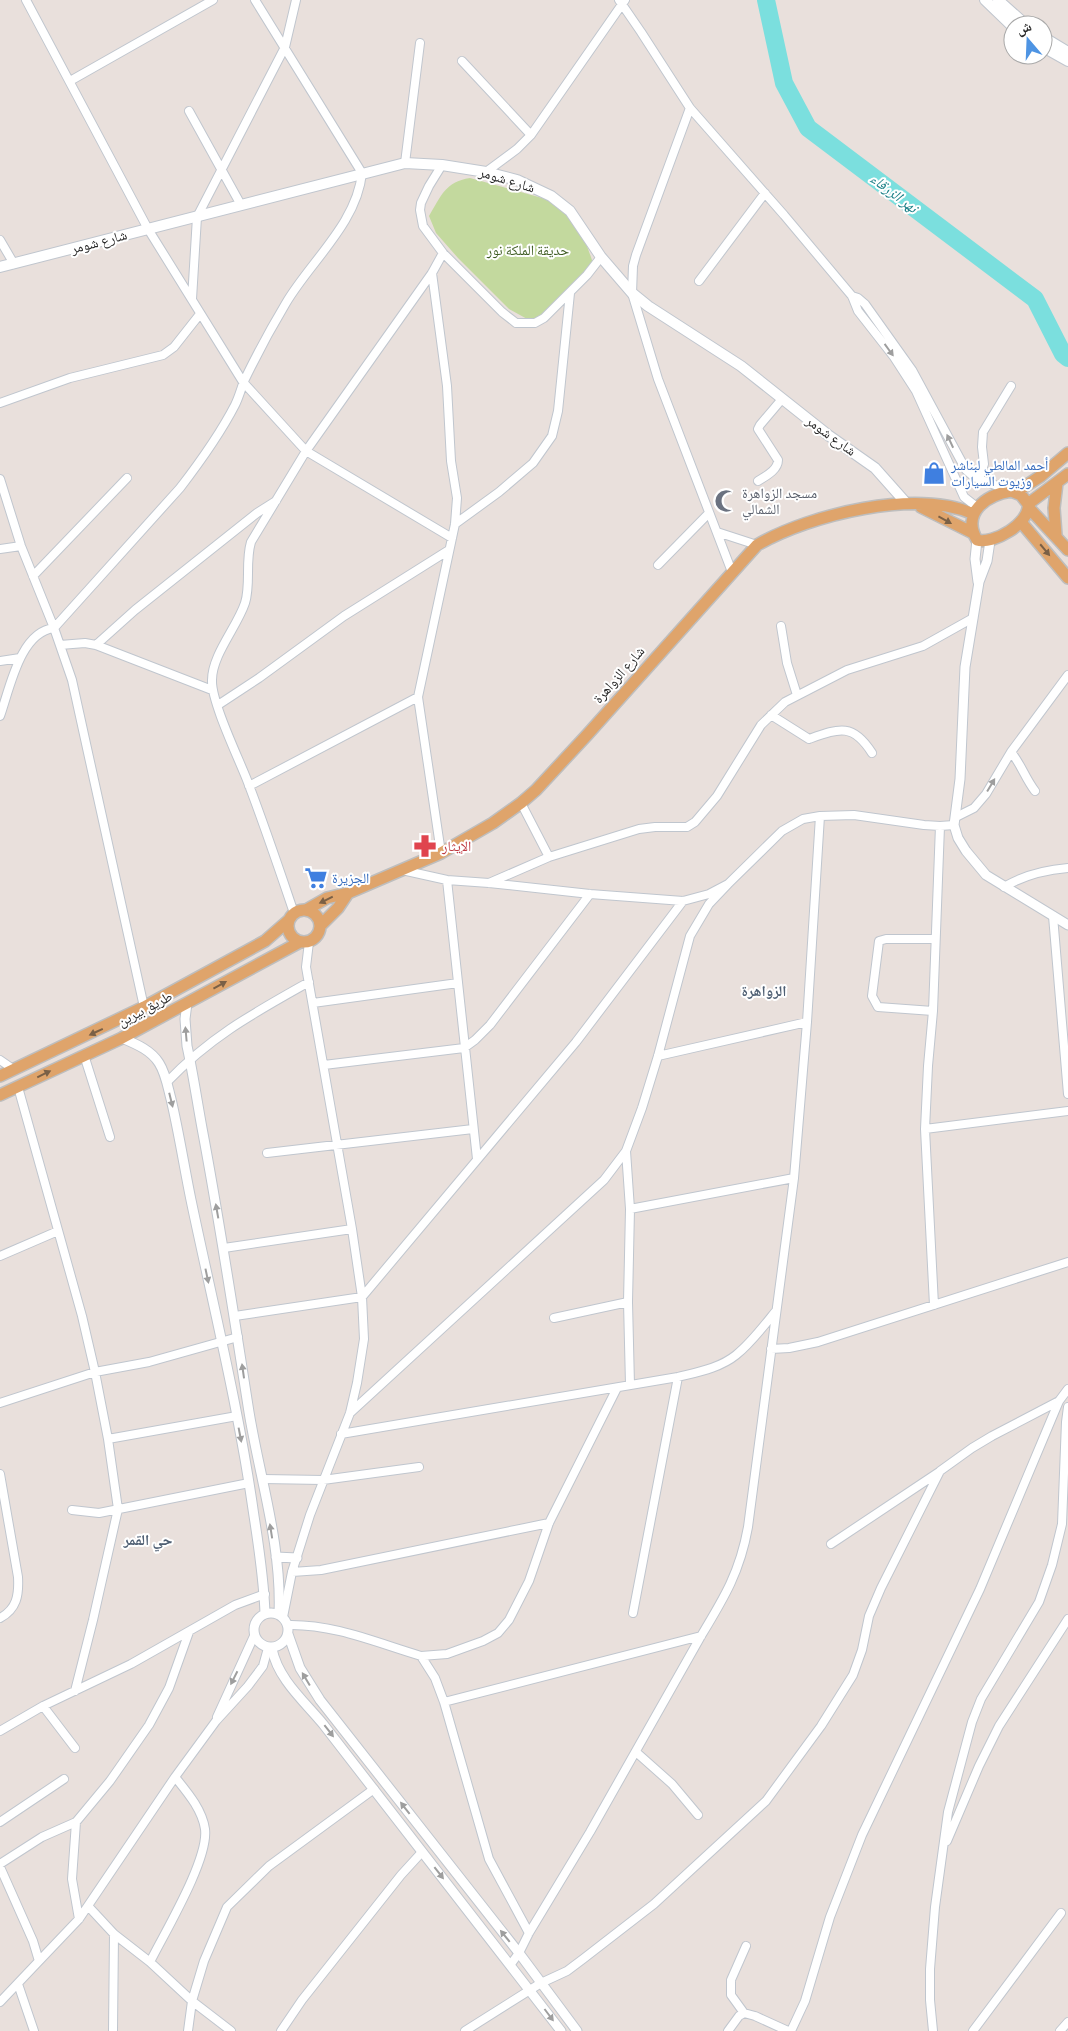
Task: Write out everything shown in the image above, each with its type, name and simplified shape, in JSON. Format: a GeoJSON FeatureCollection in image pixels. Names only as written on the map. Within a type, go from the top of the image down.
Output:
{"type":"FeatureCollection","features":[{"type":"Feature","properties":{"kind":"main road"},"geometry":{"type":"LineString","coordinates":[[985,0],[1003,17]]}},
{"type":"Feature","properties":{"kind":"main road"},"geometry":{"type":"LineString","coordinates":[[998,0],[1015,15]]}},
{"type":"Feature","properties":{"kind":"main road"},"geometry":{"type":"LineString","coordinates":[[1053,43],[1068,52]]}},
{"type":"Feature","properties":{"kind":"main road"},"geometry":{"type":"LineString","coordinates":[[1053,53],[1068,61]]}},
{"type":"Feature","properties":{"kind":"main road","name":"شارع شومر"},"geometry":{"type":"LineString","coordinates":[[0,267],[405,163],[442,165],[486,172],[532,187],[560,202],[570,211],[601,257],[632,292],[648,306],[740,366],[782,400],[874,468],[913,504]]}},
{"type":"Feature","properties":{"kind":"main road"},"geometry":{"type":"LineString","coordinates":[[975,537],[971,521],[976,511],[997,495],[1013,492],[1041,476],[1068,453]]}},
{"type":"Feature","properties":{"kind":"main road"},"geometry":{"type":"LineString","coordinates":[[913,504],[975,537],[990,541],[1021,522],[1029,506],[1068,474]]}},
{"type":"Feature","properties":{"kind":"main road"},"geometry":{"type":"LineString","coordinates":[[1056,535],[1054,508],[1057,483]]}},
{"type":"Feature","properties":{"kind":"main road"},"geometry":{"type":"LineString","coordinates":[[1013,492],[1025,499],[1068,550]]}},
{"type":"Feature","properties":{"kind":"main road","name":"شارع الزواهرة"},"geometry":{"type":"LineString","coordinates":[[306,910],[327,898],[348,893],[441,853],[494,823],[521,803],[536,790],[581,742],[757,545],[793,527],[839,514],[870,508],[913,504],[976,511]]}},
{"type":"Feature","properties":{"kind":"main road"},"geometry":{"type":"LineString","coordinates":[[1021,522],[1068,578]]}},
{"type":"Feature","properties":{"kind":"main road"},"geometry":{"type":"LineString","coordinates":[[321,925],[314,913],[306,910],[292,917],[289,933],[304,942],[318,935],[321,925],[338,908],[348,893]]}},
{"type":"Feature","properties":{"kind":"main road","name":"طريق بيرين"},"geometry":{"type":"LineString","coordinates":[[0,1076],[144,1007],[264,941],[292,917]]}},
{"type":"Feature","properties":{"kind":"main road","name":"طريق بيرين"},"geometry":{"type":"LineString","coordinates":[[0,1095],[122,1038],[304,942]]}},
{"type":"Feature","properties":{"kind":"street"},"geometry":{"type":"LineString","coordinates":[[26,0],[148,229],[244,382],[306,451],[452,538]]}},
{"type":"Feature","properties":{"kind":"street"},"geometry":{"type":"LineString","coordinates":[[70,81],[213,0]]}},
{"type":"Feature","properties":{"kind":"street"},"geometry":{"type":"LineString","coordinates":[[0,716],[20,658],[27,646],[44,631],[54,628],[180,488],[229,416],[244,382],[286,301],[355,203],[362,173],[255,0]]}},
{"type":"Feature","properties":{"kind":"street"},"geometry":{"type":"LineString","coordinates":[[192,299],[197,216],[220,169],[286,48],[296,0]]}},
{"type":"Feature","properties":{"kind":"street"},"geometry":{"type":"LineString","coordinates":[[486,172],[517,149],[531,135],[622,2],[690,108],[852,296],[858,311],[894,357],[916,391],[964,497],[976,511]]}},
{"type":"Feature","properties":{"kind":"street"},"geometry":{"type":"LineString","coordinates":[[405,163],[420,43]]}},
{"type":"Feature","properties":{"kind":"street"},"geometry":{"type":"LineString","coordinates":[[462,61],[531,135]]}},
{"type":"Feature","properties":{"kind":"street"},"geometry":{"type":"LineString","coordinates":[[690,108],[636,256],[633,266],[632,292],[658,379],[732,572]]}},
{"type":"Feature","properties":{"kind":"street"},"geometry":{"type":"LineString","coordinates":[[189,110],[241,205]]}},
{"type":"Feature","properties":{"kind":"street"},"geometry":{"type":"LineString","coordinates":[[442,165],[424,196],[420,210],[424,226],[443,253],[516,324],[539,321],[570,293],[601,257]]}},
{"type":"Feature","properties":{"kind":"street"},"geometry":{"type":"LineString","coordinates":[[699,281],[764,193]]}},
{"type":"Feature","properties":{"kind":"street"},"geometry":{"type":"LineString","coordinates":[[0,240],[14,264]]}},
{"type":"Feature","properties":{"kind":"street"},"geometry":{"type":"LineString","coordinates":[[292,917],[249,786],[212,690],[212,676],[219,656],[245,602],[247,562],[251,542],[306,451],[432,273],[443,253]]}},
{"type":"Feature","properties":{"kind":"street"},"geometry":{"type":"LineString","coordinates":[[432,273],[447,386],[451,461],[457,498],[455,524],[418,697],[441,853]]}},
{"type":"Feature","properties":{"kind":"street"},"geometry":{"type":"LineString","coordinates":[[455,524],[500,492],[533,462],[552,436],[558,410],[570,293]]}},
{"type":"Feature","properties":{"kind":"street"},"geometry":{"type":"LineString","coordinates":[[852,296],[865,304],[923,387],[959,460],[966,470],[979,479],[1013,492]]}},
{"type":"Feature","properties":{"kind":"street"},"geometry":{"type":"LineString","coordinates":[[0,403],[70,378],[163,355],[174,347],[200,314]]}},
{"type":"Feature","properties":{"kind":"street"},"geometry":{"type":"LineString","coordinates":[[979,479],[984,464],[983,432],[1011,386]]}},
{"type":"Feature","properties":{"kind":"street"},"geometry":{"type":"LineString","coordinates":[[758,482],[778,464],[778,460],[758,429],[782,400]]}},
{"type":"Feature","properties":{"kind":"street"},"geometry":{"type":"LineString","coordinates":[[32,576],[127,478]]}},
{"type":"Feature","properties":{"kind":"street"},"geometry":{"type":"LineString","coordinates":[[0,479],[21,546],[54,628],[72,680],[144,1007]]}},
{"type":"Feature","properties":{"kind":"street"},"geometry":{"type":"LineString","coordinates":[[96,645],[142,604],[257,513],[278,500]]}},
{"type":"Feature","properties":{"kind":"street"},"geometry":{"type":"LineString","coordinates":[[658,565],[710,513]]}},
{"type":"Feature","properties":{"kind":"street"},"geometry":{"type":"LineString","coordinates":[[717,532],[757,545]]}},
{"type":"Feature","properties":{"kind":"street"},"geometry":{"type":"LineString","coordinates":[[975,537],[978,582]]}},
{"type":"Feature","properties":{"kind":"street"},"geometry":{"type":"LineString","coordinates":[[990,541],[987,561],[978,582],[965,667],[960,779],[955,821],[958,838],[978,867],[986,875],[1068,925]]}},
{"type":"Feature","properties":{"kind":"street"},"geometry":{"type":"LineString","coordinates":[[0,549],[21,546]]}},
{"type":"Feature","properties":{"kind":"street"},"geometry":{"type":"LineString","coordinates":[[218,705],[259,678],[344,616],[449,550]]}},
{"type":"Feature","properties":{"kind":"street"},"geometry":{"type":"LineString","coordinates":[[490,882],[549,857],[639,829],[655,827],[680,828],[695,822],[717,796],[761,725],[785,702],[847,670],[923,646],[973,618]]}},
{"type":"Feature","properties":{"kind":"street"},"geometry":{"type":"LineString","coordinates":[[781,626],[787,664],[797,695]]}},
{"type":"Feature","properties":{"kind":"street"},"geometry":{"type":"LineString","coordinates":[[60,645],[85,643],[96,645],[212,690]]}},
{"type":"Feature","properties":{"kind":"street"},"geometry":{"type":"LineString","coordinates":[[0,662],[20,658]]}},
{"type":"Feature","properties":{"kind":"street"},"geometry":{"type":"LineString","coordinates":[[350,1413],[604,1180],[626,1151],[658,1056],[690,936],[709,904],[728,884],[782,830],[797,821],[820,816],[854,815],[940,826],[955,821],[980,801],[1011,752],[1068,675]]}},
{"type":"Feature","properties":{"kind":"street"},"geometry":{"type":"LineString","coordinates":[[249,786],[418,697]]}},
{"type":"Feature","properties":{"kind":"street"},"geometry":{"type":"LineString","coordinates":[[771,715],[809,739],[831,731],[847,730],[863,739],[872,753]]}},
{"type":"Feature","properties":{"kind":"street"},"geometry":{"type":"LineString","coordinates":[[1011,752],[1020,762],[1034,791]]}},
{"type":"Feature","properties":{"kind":"street"},"geometry":{"type":"LineString","coordinates":[[521,803],[549,857]]}},
{"type":"Feature","properties":{"kind":"street"},"geometry":{"type":"LineString","coordinates":[[511,1964],[590,1832],[739,1568],[746,1539],[794,1178],[807,1022],[820,816]]}},
{"type":"Feature","properties":{"kind":"street"},"geometry":{"type":"LineString","coordinates":[[934,1305],[925,1128],[933,1011],[935,939],[940,870],[940,826]]}},
{"type":"Feature","properties":{"kind":"street"},"geometry":{"type":"LineString","coordinates":[[1004,887],[1032,874],[1068,868]]}},
{"type":"Feature","properties":{"kind":"street"},"geometry":{"type":"LineString","coordinates":[[402,870],[447,880],[490,882],[590,894],[683,901],[709,894],[728,884]]}},
{"type":"Feature","properties":{"kind":"street"},"geometry":{"type":"LineString","coordinates":[[447,880],[477,1159]]}},
{"type":"Feature","properties":{"kind":"street"},"geometry":{"type":"LineString","coordinates":[[324,1066],[464,1048],[475,1040],[490,1024],[590,894]]}},
{"type":"Feature","properties":{"kind":"street"},"geometry":{"type":"LineString","coordinates":[[235,1316],[362,1297],[576,1042],[683,901]]}},
{"type":"Feature","properties":{"kind":"street"},"geometry":{"type":"LineString","coordinates":[[1053,916],[1068,1094]]}},
{"type":"Feature","properties":{"kind":"street"},"geometry":{"type":"LineString","coordinates":[[933,1011],[878,1007],[872,996],[879,941],[886,939],[935,939]]}},
{"type":"Feature","properties":{"kind":"street"},"geometry":{"type":"LineString","coordinates":[[0,2002],[79,1919],[138,1828],[216,1721],[260,1671],[270,1649],[283,1643],[284,1622],[292,1572],[323,1480],[350,1413],[364,1339],[362,1297],[338,1144],[309,982],[304,942]]}},
{"type":"Feature","properties":{"kind":"street"},"geometry":{"type":"LineString","coordinates":[[167,1082],[190,1058],[239,1022],[309,982]]}},
{"type":"Feature","properties":{"kind":"street"},"geometry":{"type":"LineString","coordinates":[[313,1003],[458,983]]}},
{"type":"Feature","properties":{"kind":"street"},"geometry":{"type":"LineString","coordinates":[[187,1003],[185,1020],[190,1058],[224,1248],[250,1415],[263,1479],[276,1557],[284,1622],[300,1668],[320,1700],[519,1953],[577,2031]]}},
{"type":"Feature","properties":{"kind":"street"},"geometry":{"type":"LineString","coordinates":[[658,1056],[807,1022]]}},
{"type":"Feature","properties":{"kind":"street"},"geometry":{"type":"LineString","coordinates":[[122,1038],[138,1045],[154,1057],[160,1064],[167,1082],[237,1416],[265,1594],[265,1614],[255,1623],[254,1636],[228,1690],[216,1721]]}},
{"type":"Feature","properties":{"kind":"street"},"geometry":{"type":"LineString","coordinates":[[84,1055],[110,1137]]}},
{"type":"Feature","properties":{"kind":"street"},"geometry":{"type":"LineString","coordinates":[[0,1060],[13,1069]]}},
{"type":"Feature","properties":{"kind":"street"},"geometry":{"type":"LineString","coordinates":[[18,1087],[95,1372],[108,1439],[118,1510],[93,1620],[74,1691]]}},
{"type":"Feature","properties":{"kind":"street"},"geometry":{"type":"LineString","coordinates":[[925,1128],[1068,1111]]}},
{"type":"Feature","properties":{"kind":"street"},"geometry":{"type":"LineString","coordinates":[[267,1153],[473,1130]]}},
{"type":"Feature","properties":{"kind":"street"},"geometry":{"type":"LineString","coordinates":[[626,1151],[630,1209],[628,1302],[630,1385]]}},
{"type":"Feature","properties":{"kind":"street"},"geometry":{"type":"LineString","coordinates":[[630,1209],[794,1178]]}},
{"type":"Feature","properties":{"kind":"street"},"geometry":{"type":"LineString","coordinates":[[224,1248],[352,1229]]}},
{"type":"Feature","properties":{"kind":"street"},"geometry":{"type":"LineString","coordinates":[[0,1256],[58,1231]]}},
{"type":"Feature","properties":{"kind":"street"},"geometry":{"type":"LineString","coordinates":[[771,1349],[789,1348],[818,1342],[1068,1262]]}},
{"type":"Feature","properties":{"kind":"street"},"geometry":{"type":"LineString","coordinates":[[554,1318],[628,1302]]}},
{"type":"Feature","properties":{"kind":"street"},"geometry":{"type":"LineString","coordinates":[[341,1434],[678,1377],[721,1364],[735,1356],[776,1312]]}},
{"type":"Feature","properties":{"kind":"street"},"geometry":{"type":"LineString","coordinates":[[0,1403],[95,1372],[149,1362],[238,1337]]}},
{"type":"Feature","properties":{"kind":"street"},"geometry":{"type":"LineString","coordinates":[[633,1613],[678,1377]]}},
{"type":"Feature","properties":{"kind":"street"},"geometry":{"type":"LineString","coordinates":[[265,1614],[284,1622],[337,1630],[421,1656],[447,1654],[483,1641],[498,1633],[509,1620],[530,1581],[549,1524],[617,1388]]}},
{"type":"Feature","properties":{"kind":"street"},"geometry":{"type":"LineString","coordinates":[[746,1946],[731,1980],[731,1995],[744,2013],[790,2031],[805,2001],[830,1916],[855,1852],[980,1589],[1059,1401],[1068,1389]]}},
{"type":"Feature","properties":{"kind":"street"},"geometry":{"type":"LineString","coordinates":[[831,1544],[979,1444],[1012,1424],[1059,1401]]}},
{"type":"Feature","properties":{"kind":"street"},"geometry":{"type":"LineString","coordinates":[[934,2031],[930,2000],[930,1969],[948,1812],[970,1730],[981,1699],[1038,1602],[1056,1552],[1062,1524],[1068,1407]]}},
{"type":"Feature","properties":{"kind":"street"},"geometry":{"type":"LineString","coordinates":[[108,1439],[237,1416]]}},
{"type":"Feature","properties":{"kind":"street"},"geometry":{"type":"LineString","coordinates":[[263,1479],[323,1480],[419,1467]]}},
{"type":"Feature","properties":{"kind":"street"},"geometry":{"type":"LineString","coordinates":[[465,2031],[541,1983],[567,1971],[654,1904],[766,1801],[821,1726],[853,1675],[862,1650],[869,1616],[881,1588],[940,1471]]}},
{"type":"Feature","properties":{"kind":"street"},"geometry":{"type":"LineString","coordinates":[[0,1474],[2,1502],[18,1577],[18,1589],[14,1606],[8,1614],[0,1618]]}},
{"type":"Feature","properties":{"kind":"street"},"geometry":{"type":"LineString","coordinates":[[72,1510],[99,1513],[249,1483]]}},
{"type":"Feature","properties":{"kind":"street"},"geometry":{"type":"LineString","coordinates":[[292,1572],[321,1570],[549,1524]]}},
{"type":"Feature","properties":{"kind":"street"},"geometry":{"type":"LineString","coordinates":[[276,1557],[297,1558]]}},
{"type":"Feature","properties":{"kind":"street"},"geometry":{"type":"LineString","coordinates":[[261,1566],[277,1567]]}},
{"type":"Feature","properties":{"kind":"street"},"geometry":{"type":"LineString","coordinates":[[0,1731],[43,1706],[131,1664],[234,1605],[265,1594]]}},
{"type":"Feature","properties":{"kind":"street"},"geometry":{"type":"LineString","coordinates":[[944,1847],[998,1726],[1068,1619]]}},
{"type":"Feature","properties":{"kind":"street"},"geometry":{"type":"LineString","coordinates":[[39,1961],[33,1941],[0,1865],[42,1837],[76,1822],[110,1781],[149,1725],[169,1688],[189,1632]]}},
{"type":"Feature","properties":{"kind":"street"},"geometry":{"type":"LineString","coordinates":[[254,1636],[260,1644],[270,1649],[286,1681],[324,1724],[561,2031]]}},
{"type":"Feature","properties":{"kind":"street"},"geometry":{"type":"LineString","coordinates":[[444,1702],[701,1636]]}},
{"type":"Feature","properties":{"kind":"street"},"geometry":{"type":"LineString","coordinates":[[421,1656],[435,1678],[444,1702],[489,1859],[529,1933]]}},
{"type":"Feature","properties":{"kind":"street"},"geometry":{"type":"LineString","coordinates":[[43,1706],[75,1748]]}},
{"type":"Feature","properties":{"kind":"street"},"geometry":{"type":"LineString","coordinates":[[636,1752],[672,1784],[698,1815]]}},
{"type":"Feature","properties":{"kind":"street"},"geometry":{"type":"LineString","coordinates":[[150,1962],[193,1876],[206,1841],[200,1811],[175,1777]]}},
{"type":"Feature","properties":{"kind":"street"},"geometry":{"type":"LineString","coordinates":[[0,1822],[64,1779]]}},
{"type":"Feature","properties":{"kind":"street"},"geometry":{"type":"LineString","coordinates":[[188,2031],[192,2001],[204,1960],[227,1907],[269,1866],[374,1789]]}},
{"type":"Feature","properties":{"kind":"street"},"geometry":{"type":"LineString","coordinates":[[76,1822],[72,1879],[79,1919]]}},
{"type":"Feature","properties":{"kind":"street"},"geometry":{"type":"LineString","coordinates":[[281,2031],[302,2000],[401,1875],[422,1852]]}},
{"type":"Feature","properties":{"kind":"street"},"geometry":{"type":"LineString","coordinates":[[88,1906],[114,1934],[150,1962],[192,2001],[230,2031]]}},
{"type":"Feature","properties":{"kind":"street"},"geometry":{"type":"LineString","coordinates":[[972,2031],[1061,1913]]}},
{"type":"Feature","properties":{"kind":"street"},"geometry":{"type":"LineString","coordinates":[[113,2031],[114,1934]]}},
{"type":"Feature","properties":{"kind":"street"},"geometry":{"type":"LineString","coordinates":[[18,1984],[34,2031]]}},
{"type":"Feature","properties":{"kind":"street"},"geometry":{"type":"LineString","coordinates":[[728,2031],[739,2016],[744,2013]]}},
{"type":"Feature","properties":{"kind":"street"},"geometry":{"type":"LineString","coordinates":[[1060,2031],[1068,2022]]}},
{"type":"Feature","properties":{"kind":"green space","name":"حديقة الملكة نور"},"geometry":{"type":"Polygon","coordinates":[[[470,178],[553,201],[568,212],[579,228],[593,263],[543,320],[529,320],[509,309],[436,233],[429,216],[437,202],[449,187],[470,178]]]}},
{"type":"Feature","properties":{"kind":"waterway","name":"نهر الزرقاء"},"geometry":{"type":"LineString","coordinates":[[766,0],[784,83],[808,128],[1035,299],[1063,354],[1068,358]]}},
{"type":"Feature","properties":{"kind":"place","name":"أحمد المالطي لبناشر وزيوت السيارات"},"geometry":{"type":"Point","coordinates":[934,473]}},
{"type":"Feature","properties":{"kind":"place","name":"مسجد الزواهرة الشمالي"},"geometry":{"type":"Point","coordinates":[726,501]}},
{"type":"Feature","properties":{"kind":"place","name":"الإيثار"},"geometry":{"type":"Point","coordinates":[425,846]}},
{"type":"Feature","properties":{"kind":"place","name":"الجزيرة"},"geometry":{"type":"Point","coordinates":[316,878]}},
{"type":"Feature","properties":{"kind":"district","name":"الزواهرة"},"geometry":{"type":"Point","coordinates":[764,991]}},
{"type":"Feature","properties":{"kind":"district","name":"حي القمر"},"geometry":{"type":"Point","coordinates":[148,1540]}}]}
